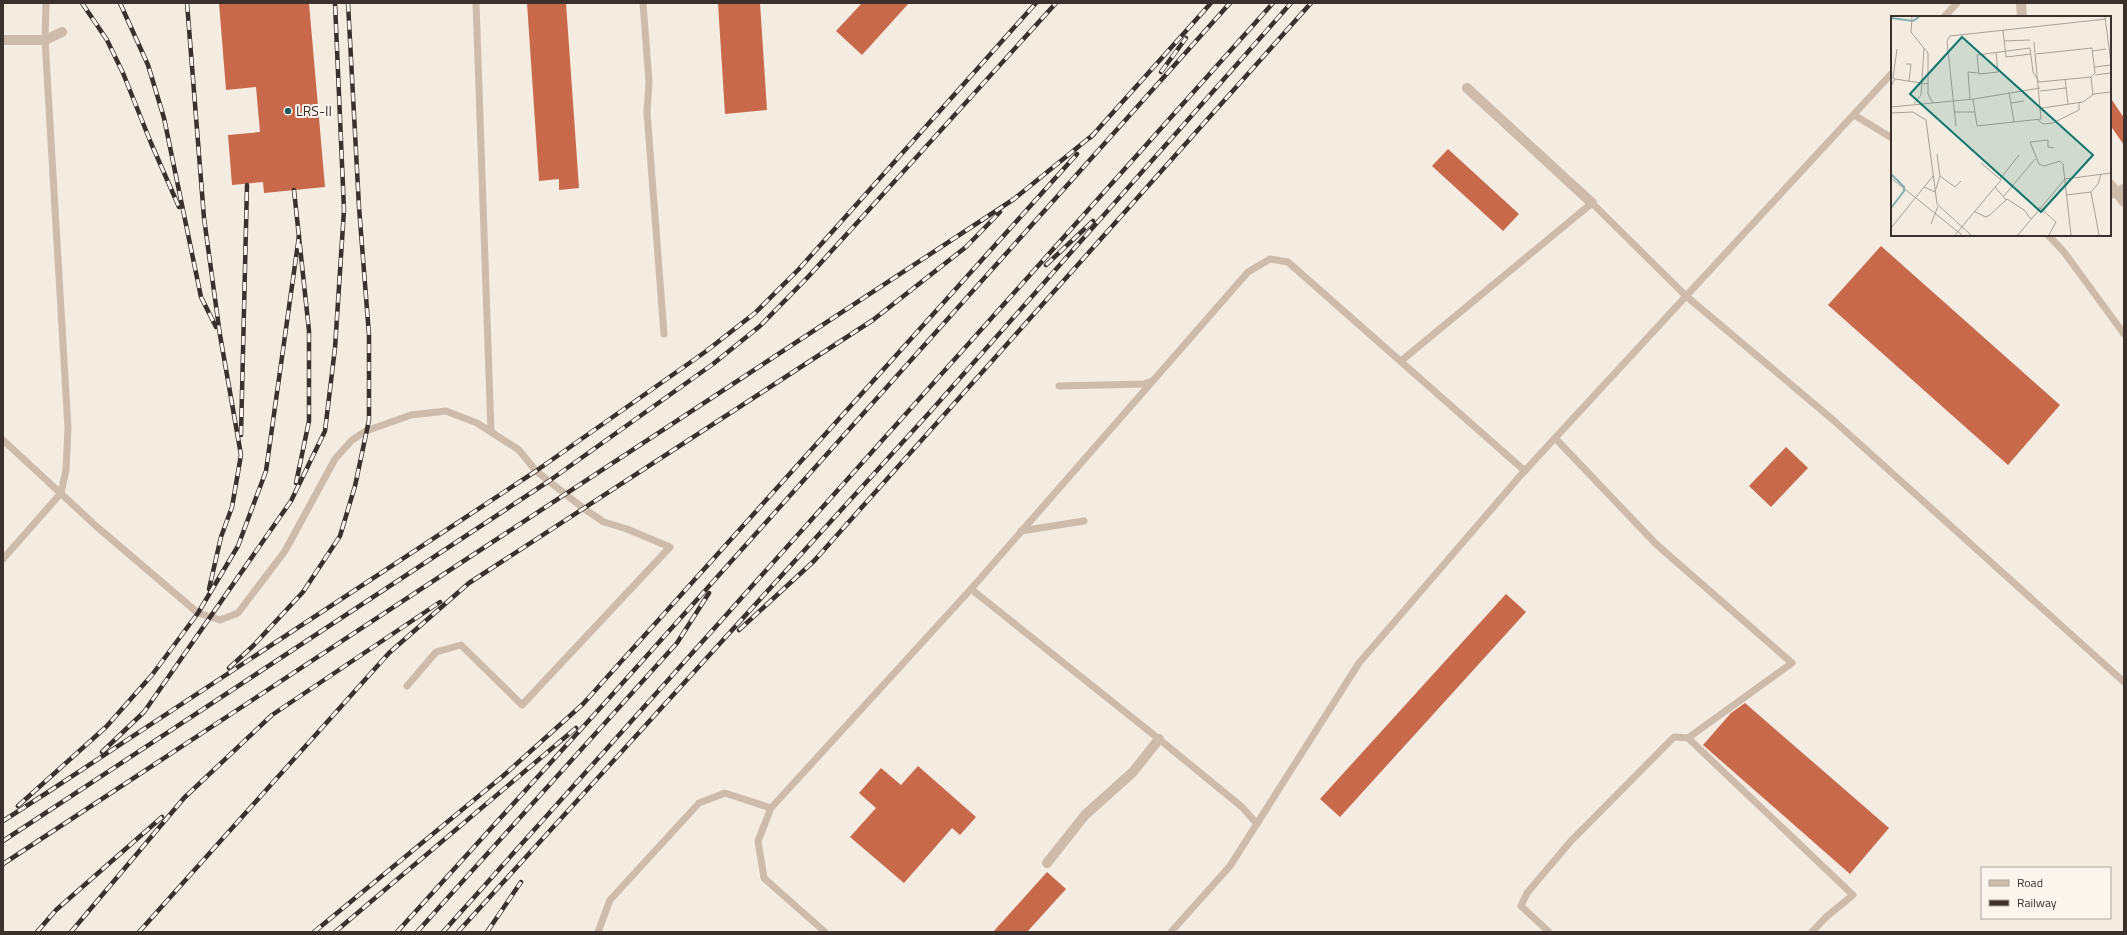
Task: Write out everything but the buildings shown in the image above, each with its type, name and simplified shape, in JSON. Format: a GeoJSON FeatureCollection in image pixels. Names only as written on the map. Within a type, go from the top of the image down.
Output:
{"type":"FeatureCollection","features":[{"type":"Feature","properties":{"kind":"street"},"geometry":{"type":"LineString","coordinates":[[2021,3],[2022,16]]}},
{"type":"Feature","properties":{"kind":"street"},"geometry":{"type":"LineString","coordinates":[[3,40],[45,40],[62,32]]}},
{"type":"Feature","properties":{"kind":"street"},"geometry":{"type":"LineString","coordinates":[[1467,88],[1592,203]]}},
{"type":"Feature","properties":{"kind":"street"},"geometry":{"type":"LineString","coordinates":[[2115,190],[2124,202]]}},
{"type":"Feature","properties":{"kind":"street"},"geometry":{"type":"LineString","coordinates":[[1047,863],[1085,815],[1133,772],[1159,739]]}},
{"type":"Feature","properties":{"kind":"lane"},"geometry":{"type":"LineString","coordinates":[[3,559],[61,493],[66,470],[68,428],[45,40],[46,3]]}},
{"type":"Feature","properties":{"kind":"lane"},"geometry":{"type":"LineString","coordinates":[[476,3],[490,432]]}},
{"type":"Feature","properties":{"kind":"lane"},"geometry":{"type":"LineString","coordinates":[[643,3],[649,82],[647,112],[664,334]]}},
{"type":"Feature","properties":{"kind":"lane"},"geometry":{"type":"LineString","coordinates":[[1945,16],[1957,3]]}},
{"type":"Feature","properties":{"kind":"lane"},"geometry":{"type":"LineString","coordinates":[[1171,932],[1230,866],[1359,663],[1525,471],[1891,74]]}},
{"type":"Feature","properties":{"kind":"lane"},"geometry":{"type":"LineString","coordinates":[[1854,114],[1891,137]]}},
{"type":"Feature","properties":{"kind":"lane"},"geometry":{"type":"LineString","coordinates":[[1401,361],[1592,203],[1686,296],[1832,419],[2124,682]]}},
{"type":"Feature","properties":{"kind":"lane"},"geometry":{"type":"LineString","coordinates":[[2050,236],[2064,252],[2124,334]]}},
{"type":"Feature","properties":{"kind":"lane"},"geometry":{"type":"LineString","coordinates":[[826,932],[764,878],[758,841],[771,808],[971,589],[1248,272],[1270,259],[1288,262],[1525,471]]}},
{"type":"Feature","properties":{"kind":"lane"},"geometry":{"type":"LineString","coordinates":[[1059,386],[1144,384],[1154,380]]}},
{"type":"Feature","properties":{"kind":"lane"},"geometry":{"type":"LineString","coordinates":[[3,440],[96,526],[198,613],[220,620],[238,612],[285,551],[335,459],[352,440],[366,431],[411,415],[446,411],[477,423],[519,450],[536,471],[583,508],[604,522],[627,529],[670,547],[522,705],[461,645],[436,652],[407,686]]}},
{"type":"Feature","properties":{"kind":"lane"},"geometry":{"type":"LineString","coordinates":[[1555,438],[1656,544],[1792,663],[1688,738]]}},
{"type":"Feature","properties":{"kind":"lane"},"geometry":{"type":"LineString","coordinates":[[1021,532],[1084,522]]}},
{"type":"Feature","properties":{"kind":"lane"},"geometry":{"type":"LineString","coordinates":[[971,589],[1242,807],[1257,824]]}},
{"type":"Feature","properties":{"kind":"lane"},"geometry":{"type":"LineString","coordinates":[[1549,932],[1521,906],[1527,893],[1571,841],[1674,737],[1688,738],[1853,895],[1826,916],[1812,932]]}},
{"type":"Feature","properties":{"kind":"lane"},"geometry":{"type":"LineString","coordinates":[[598,932],[610,900],[699,803],[725,793],[771,808]]}},
{"type":"Feature","properties":{"kind":"railway"},"geometry":{"type":"LineString","coordinates":[[82,3],[107,40],[123,73],[179,207]]}},
{"type":"Feature","properties":{"kind":"railway"},"geometry":{"type":"LineString","coordinates":[[120,3],[148,65],[164,118],[201,297],[216,327]]}},
{"type":"Feature","properties":{"kind":"railway"},"geometry":{"type":"LineString","coordinates":[[187,3],[204,218],[220,335],[241,455],[232,507],[221,537],[209,589]]}},
{"type":"Feature","properties":{"kind":"railway"},"geometry":{"type":"LineString","coordinates":[[102,752],[144,712],[291,501],[325,431],[335,348],[344,210],[335,3]]}},
{"type":"Feature","properties":{"kind":"railway"},"geometry":{"type":"LineString","coordinates":[[229,668],[253,646],[303,592],[340,536],[355,486],[369,420],[369,335],[359,207],[348,3]]}},
{"type":"Feature","properties":{"kind":"railway"},"geometry":{"type":"LineString","coordinates":[[3,821],[536,471],[705,352],[755,313],[799,269],[1036,3]]}},
{"type":"Feature","properties":{"kind":"railway"},"geometry":{"type":"LineString","coordinates":[[3,841],[549,481],[713,364],[760,326],[808,277],[1056,3]]}},
{"type":"Feature","properties":{"kind":"railway"},"geometry":{"type":"LineString","coordinates":[[1091,137],[1211,3]]}},
{"type":"Feature","properties":{"kind":"railway"},"geometry":{"type":"LineString","coordinates":[[397,932],[602,706],[1230,3]]}},
{"type":"Feature","properties":{"kind":"railway"},"geometry":{"type":"LineString","coordinates":[[443,932],[1273,3]]}},
{"type":"Feature","properties":{"kind":"railway"},"geometry":{"type":"LineString","coordinates":[[458,932],[930,412],[1291,3]]}},
{"type":"Feature","properties":{"kind":"railway"},"geometry":{"type":"LineString","coordinates":[[739,630],[814,561],[1311,3]]}},
{"type":"Feature","properties":{"kind":"railway"},"geometry":{"type":"LineString","coordinates":[[1161,72],[1186,38]]}},
{"type":"Feature","properties":{"kind":"railway"},"geometry":{"type":"LineString","coordinates":[[3,864],[1014,199],[1094,134]]}},
{"type":"Feature","properties":{"kind":"railway"},"geometry":{"type":"LineString","coordinates":[[314,932],[503,776],[583,704],[1077,154]]}},
{"type":"Feature","properties":{"kind":"railway"},"geometry":{"type":"LineString","coordinates":[[241,435],[247,185]]}},
{"type":"Feature","properties":{"kind":"railway"},"geometry":{"type":"LineString","coordinates":[[294,190],[309,331],[309,421],[296,483]]}},
{"type":"Feature","properties":{"kind":"railway"},"geometry":{"type":"LineString","coordinates":[[139,932],[389,653],[469,583],[873,320],[966,247],[1000,212]]}},
{"type":"Feature","properties":{"kind":"railway"},"geometry":{"type":"LineString","coordinates":[[1046,265],[1093,221]]}},
{"type":"Feature","properties":{"kind":"railway"},"geometry":{"type":"LineString","coordinates":[[18,806],[106,727],[152,675],[198,613],[238,546],[266,471],[299,236]]}},
{"type":"Feature","properties":{"kind":"railway"},"geometry":{"type":"LineString","coordinates":[[417,932],[677,643],[709,593]]}},
{"type":"Feature","properties":{"kind":"railway"},"geometry":{"type":"LineString","coordinates":[[71,932],[184,798],[272,715],[440,602]]}},
{"type":"Feature","properties":{"kind":"railway"},"geometry":{"type":"LineString","coordinates":[[335,932],[576,728]]}},
{"type":"Feature","properties":{"kind":"railway"},"geometry":{"type":"LineString","coordinates":[[37,932],[56,910],[162,817]]}},
{"type":"Feature","properties":{"kind":"railway"},"geometry":{"type":"LineString","coordinates":[[487,932],[521,882]]}},
{"type":"Feature","properties":{"kind":"place","name":"LRS-II"},"geometry":{"type":"Point","coordinates":[288,111]}}]}
